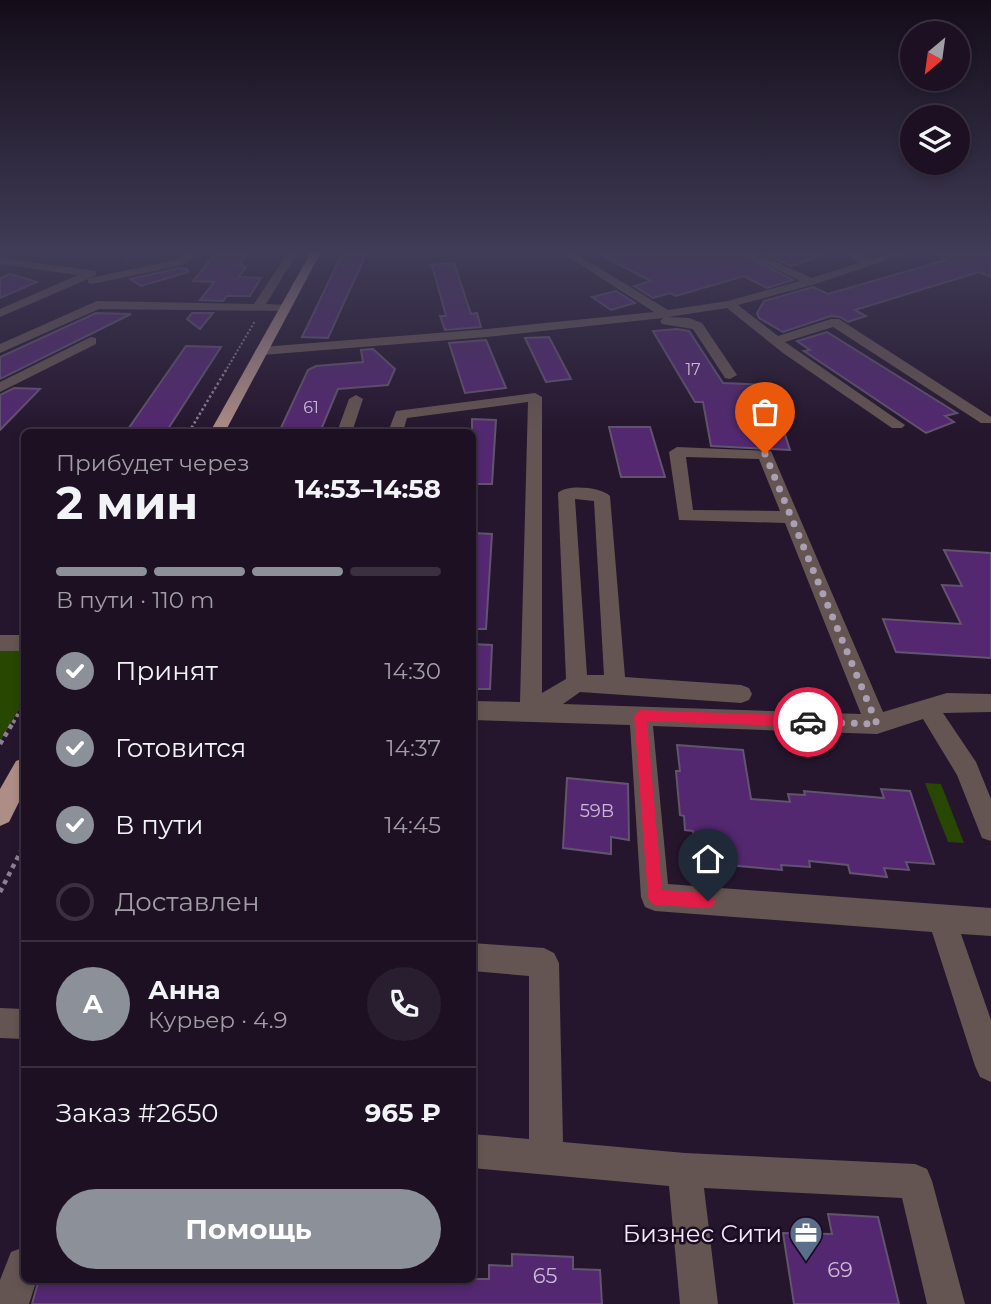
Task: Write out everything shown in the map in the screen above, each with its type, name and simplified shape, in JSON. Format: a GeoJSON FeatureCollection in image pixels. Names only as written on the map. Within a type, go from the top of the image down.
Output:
{"type":"FeatureCollection","features":[{"type":"Feature","properties":{"kind":"main road"},"geometry":{"type":"LineString","coordinates":[[219,429],[283,313]]}},
{"type":"Feature","properties":{"kind":"main road"},"geometry":{"type":"LineString","coordinates":[[0,814],[21,775]]}},
{"type":"Feature","properties":{"kind":"street"},"geometry":{"type":"LineString","coordinates":[[0,349],[80,313]]}},
{"type":"Feature","properties":{"kind":"street"},"geometry":{"type":"LineString","coordinates":[[657,313],[669,323],[698,326],[730,375]]}},
{"type":"Feature","properties":{"kind":"street"},"geometry":{"type":"LineString","coordinates":[[262,351],[487,333],[673,313]]}},
{"type":"Feature","properties":{"kind":"street"},"geometry":{"type":"LineString","coordinates":[[741,313],[897,425]]}},
{"type":"Feature","properties":{"kind":"street"},"geometry":{"type":"LineString","coordinates":[[777,340],[835,322],[986,420]]}},
{"type":"Feature","properties":{"kind":"street"},"geometry":{"type":"LineString","coordinates":[[0,388],[91,341]]}},
{"type":"Feature","properties":{"kind":"street"},"geometry":{"type":"LineString","coordinates":[[8,365],[44,380]]}},
{"type":"Feature","properties":{"kind":"street"},"geometry":{"type":"LineString","coordinates":[[397,429],[401,414],[535,397],[531,712]]}},
{"type":"Feature","properties":{"kind":"street"},"geometry":{"type":"LineString","coordinates":[[345,429],[356,399]]}},
{"type":"Feature","properties":{"kind":"street"},"geometry":{"type":"LineString","coordinates":[[791,517],[685,516],[677,452],[765,454],[877,724]]}},
{"type":"Feature","properties":{"kind":"street"},"geometry":{"type":"LineString","coordinates":[[577,683],[566,493],[602,496],[615,685]]}},
{"type":"Feature","properties":{"kind":"street"},"geometry":{"type":"LineString","coordinates":[[0,643],[21,643]]}},
{"type":"Feature","properties":{"kind":"street"},"geometry":{"type":"LineString","coordinates":[[531,712],[577,683],[741,694]]}},
{"type":"Feature","properties":{"kind":"street"},"geometry":{"type":"LineString","coordinates":[[476,710],[640,715],[794,729],[877,724],[947,702],[991,702]]}},
{"type":"Feature","properties":{"kind":"street"},"geometry":{"type":"LineString","coordinates":[[928,708],[967,770],[991,829]]}},
{"type":"Feature","properties":{"kind":"street"},"geometry":{"type":"LineString","coordinates":[[640,715],[655,897],[991,922]]}},
{"type":"Feature","properties":{"kind":"street"},"geometry":{"type":"LineString","coordinates":[[942,918],[991,1066]]}},
{"type":"Feature","properties":{"kind":"street"},"geometry":{"type":"LineString","coordinates":[[476,957],[544,963],[546,1157]]}},
{"type":"Feature","properties":{"kind":"street"},"geometry":{"type":"LineString","coordinates":[[476,1151],[685,1170],[915,1181],[946,1304]]}},
{"type":"Feature","properties":{"kind":"street"},"geometry":{"type":"LineString","coordinates":[[685,1170],[699,1304]]}},
{"type":"Feature","properties":{"kind":"street"},"geometry":{"type":"LineString","coordinates":[[10,1304],[21,1273]]}},
{"type":"Feature","properties":{"kind":"path"},"geometry":{"type":"LineString","coordinates":[[191,429],[257,313]]}},
{"type":"Feature","properties":{"kind":"path"},"geometry":{"type":"LineString","coordinates":[[0,744],[21,709]]}},
{"type":"Feature","properties":{"kind":"path"},"geometry":{"type":"LineString","coordinates":[[0,892],[21,851]]}},
{"type":"Feature","properties":{"kind":"green space"},"geometry":{"type":"Polygon","coordinates":[[[0,640],[21,641],[21,706],[0,742],[0,640]]]}},
{"type":"Feature","properties":{"kind":"green space"},"geometry":{"type":"Polygon","coordinates":[[[925,783],[941,784],[964,843],[948,842],[925,783]]]}},
{"type":"Feature","properties":{"kind":"building"},"geometry":{"type":"Polygon","coordinates":[[[96,313],[131,314],[0,379],[0,357],[96,313]]]}},
{"type":"Feature","properties":{"kind":"building"},"geometry":{"type":"Polygon","coordinates":[[[192,313],[213,313],[200,329],[187,319],[192,313]]]}},
{"type":"Feature","properties":{"kind":"building"},"geometry":{"type":"Polygon","coordinates":[[[314,313],[339,313],[328,338],[302,337],[314,313]]]}},
{"type":"Feature","properties":{"kind":"building"},"geometry":{"type":"Polygon","coordinates":[[[445,313],[477,313],[481,327],[445,330],[440,316],[446,316],[445,313]]]}},
{"type":"Feature","properties":{"kind":"building"},"geometry":{"type":"Polygon","coordinates":[[[757,313],[860,313],[866,316],[848,322],[831,316],[783,332],[759,318],[757,313]]]}},
{"type":"Feature","properties":{"kind":"building"},"geometry":{"type":"Polygon","coordinates":[[[653,331],[689,331],[723,383],[767,385],[782,405],[775,404],[790,450],[711,446],[703,402],[695,402],[653,331]]]}},
{"type":"Feature","properties":{"kind":"building"},"geometry":{"type":"Polygon","coordinates":[[[827,332],[957,413],[945,416],[954,422],[926,433],[804,351],[810,350],[797,341],[827,332]]]}},
{"type":"Feature","properties":{"kind":"building"},"geometry":{"type":"Polygon","coordinates":[[[549,337],[571,379],[546,382],[525,338],[549,337]]]}},
{"type":"Feature","properties":{"kind":"building"},"geometry":{"type":"Polygon","coordinates":[[[486,340],[506,388],[465,393],[449,343],[486,340]]]}},
{"type":"Feature","properties":{"kind":"building"},"geometry":{"type":"Polygon","coordinates":[[[186,346],[221,347],[168,429],[128,429],[186,346]]]}},
{"type":"Feature","properties":{"kind":"building"},"geometry":{"type":"Polygon","coordinates":[[[373,349],[395,369],[388,385],[338,389],[321,429],[280,429],[308,370],[316,366],[363,362],[361,350],[373,349]]]}},
{"type":"Feature","properties":{"kind":"building"},"geometry":{"type":"Polygon","coordinates":[[[14,388],[40,389],[0,430],[0,395],[14,388]]]}},
{"type":"Feature","properties":{"kind":"building"},"geometry":{"type":"Polygon","coordinates":[[[472,419],[496,420],[492,484],[476,484],[476,429],[472,429],[472,419]]]}},
{"type":"Feature","properties":{"kind":"building"},"geometry":{"type":"Polygon","coordinates":[[[609,427],[650,427],[665,477],[621,477],[609,427]]]}},
{"type":"Feature","properties":{"kind":"building"},"geometry":{"type":"Polygon","coordinates":[[[476,533],[492,534],[486,629],[476,629],[476,533]]]}},
{"type":"Feature","properties":{"kind":"building"},"geometry":{"type":"Polygon","coordinates":[[[944,550],[991,553],[991,658],[896,652],[883,619],[961,624],[942,585],[962,586],[944,550]]]}},
{"type":"Feature","properties":{"kind":"building"},"geometry":{"type":"Polygon","coordinates":[[[476,644],[492,645],[490,689],[476,689],[476,644]]]}},
{"type":"Feature","properties":{"kind":"building"},"geometry":{"type":"Polygon","coordinates":[[[677,745],[743,750],[751,799],[790,802],[788,794],[805,795],[804,791],[884,798],[881,789],[910,791],[934,864],[906,862],[909,870],[884,868],[887,877],[850,873],[848,865],[809,861],[810,867],[781,865],[782,870],[727,865],[727,860],[696,857],[693,831],[685,830],[684,816],[680,815],[676,771],[680,771],[677,745]]]}},
{"type":"Feature","properties":{"kind":"building"},"geometry":{"type":"Polygon","coordinates":[[[567,778],[628,784],[629,840],[611,837],[611,854],[563,848],[567,778]]]}},
{"type":"Feature","properties":{"kind":"building"},"geometry":{"type":"Polygon","coordinates":[[[828,1214],[878,1217],[899,1304],[794,1304],[783,1233],[832,1234],[828,1214]]]}},
{"type":"Feature","properties":{"kind":"building"},"geometry":{"type":"Polygon","coordinates":[[[512,1254],[573,1257],[573,1269],[600,1270],[602,1304],[32,1304],[38,1283],[476,1283],[476,1279],[489,1279],[489,1265],[512,1266],[512,1254]]]}},
{"type":"Feature","properties":{"kind":"way so far"},"geometry":{"type":"LineString","coordinates":[[765,454],[877,724],[808,722]]}},
{"type":"Feature","properties":{"kind":"place","name":"Бизнес Сити"},"geometry":{"type":"Point","coordinates":[806,1263]}},
{"type":"Feature","properties":{"kind":"route"},"geometry":{"type":"LineString","coordinates":[[708,901],[655,897],[640,715],[808,722]]}}]}
